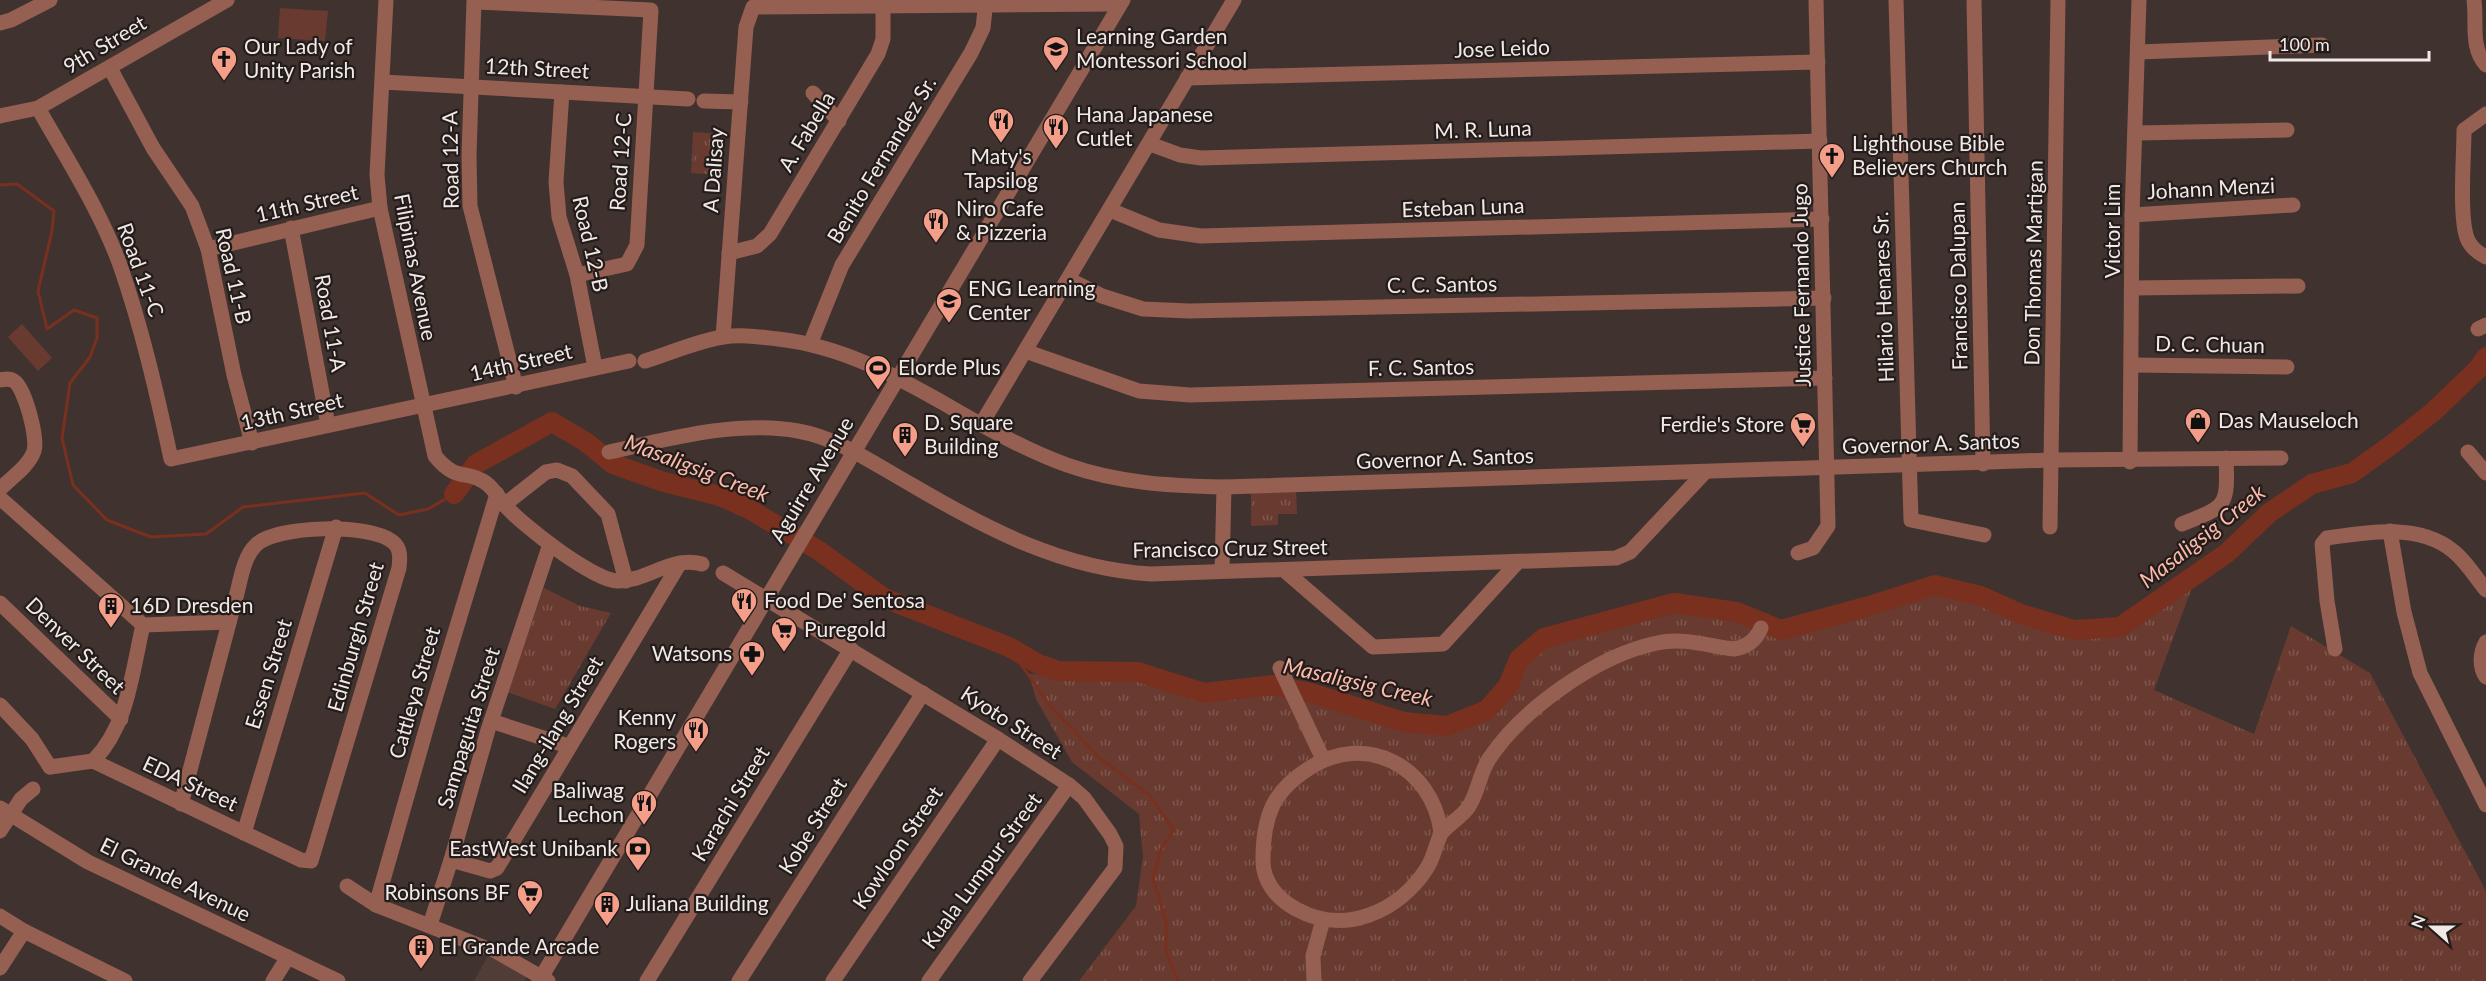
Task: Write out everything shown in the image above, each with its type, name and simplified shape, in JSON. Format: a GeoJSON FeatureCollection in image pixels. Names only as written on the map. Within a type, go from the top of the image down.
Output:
{"type":"FeatureCollection","features":[{"type":"Feature","properties":{"kind":"street"},"geometry":{"type":"LineString","coordinates":[[0,23],[50,0]]}},
{"type":"Feature","properties":{"kind":"street","name":"9th Street"},"geometry":{"type":"LineString","coordinates":[[0,116],[38,108],[110,68],[175,27],[227,0]]}},
{"type":"Feature","properties":{"kind":"street","name":"Filipinas Avenue"},"geometry":{"type":"LineString","coordinates":[[386,0],[377,175],[380,208],[422,406],[435,456],[446,469],[458,475],[482,481],[550,544],[597,575],[614,581],[626,580]]}},
{"type":"Feature","properties":{"kind":"street"},"geometry":{"type":"LineString","coordinates":[[982,423],[1234,0]]}},
{"type":"Feature","properties":{"kind":"street","name":"Justice Fernando Jugo"},"geometry":{"type":"LineString","coordinates":[[1798,554],[1813,548],[1828,526],[1816,0]]}},
{"type":"Feature","properties":{"kind":"street","name":"Hilario Henares Sr."},"geometry":{"type":"LineString","coordinates":[[1896,0],[1911,520],[1984,535]]}},
{"type":"Feature","properties":{"kind":"street","name":"Francisco Dalupan"},"geometry":{"type":"LineString","coordinates":[[1974,0],[1983,464]]}},
{"type":"Feature","properties":{"kind":"street","name":"Don Thomas Martigan"},"geometry":{"type":"LineString","coordinates":[[2050,527],[2058,0]]}},
{"type":"Feature","properties":{"kind":"street","name":"Victor Lim"},"geometry":{"type":"LineString","coordinates":[[2130,462],[2132,215],[2137,134],[2139,0]]}},
{"type":"Feature","properties":{"kind":"street","name":"Road 12-C"},"geometry":{"type":"LineString","coordinates":[[475,1],[651,10],[637,245],[627,264],[577,275]]}},
{"type":"Feature","properties":{"kind":"street","name":"Road 12-A"},"geometry":{"type":"LineString","coordinates":[[475,1],[470,206],[516,387]]}},
{"type":"Feature","properties":{"kind":"street"},"geometry":{"type":"LineString","coordinates":[[883,7],[986,3],[1122,2]]}},
{"type":"Feature","properties":{"kind":"street","name":"Aguirre Avenue"},"geometry":{"type":"LineString","coordinates":[[542,980],[766,598],[1122,2]]}},
{"type":"Feature","properties":{"kind":"street","name":"Benito Fernandez Sr."},"geometry":{"type":"LineString","coordinates":[[811,342],[842,265],[971,53],[983,28],[986,3]]}},
{"type":"Feature","properties":{"kind":"street"},"geometry":{"type":"LineString","coordinates":[[2478,3],[2475,39],[2480,58],[2486,65]]}},
{"type":"Feature","properties":{"kind":"street","name":"A Dalisay"},"geometry":{"type":"LineString","coordinates":[[723,337],[746,27],[753,7],[883,7]]}},
{"type":"Feature","properties":{"kind":"street","name":"A. Fabella"},"geometry":{"type":"LineString","coordinates":[[729,253],[757,246],[770,234],[878,54],[883,39],[883,7]]}},
{"type":"Feature","properties":{"kind":"street"},"geometry":{"type":"LineString","coordinates":[[2139,52],[2322,45]]}},
{"type":"Feature","properties":{"kind":"street","name":"Jose Leido"},"geometry":{"type":"LineString","coordinates":[[1187,78],[1818,62]]}},
{"type":"Feature","properties":{"kind":"street","name":"Road 11-B"},"geometry":{"type":"LineString","coordinates":[[110,68],[153,148],[192,206],[208,249],[234,375],[252,443]]}},
{"type":"Feature","properties":{"kind":"street","name":"12th Street"},"geometry":{"type":"LineString","coordinates":[[383,82],[688,99]]}},
{"type":"Feature","properties":{"kind":"street","name":"Road 12-B"},"geometry":{"type":"LineString","coordinates":[[562,92],[556,182],[559,217],[577,275],[595,368]]}},
{"type":"Feature","properties":{"kind":"street"},"geometry":{"type":"LineString","coordinates":[[813,93],[838,121]]}},
{"type":"Feature","properties":{"kind":"street"},"geometry":{"type":"LineString","coordinates":[[704,100],[741,102]]}},
{"type":"Feature","properties":{"kind":"street","name":"Road 11-C"},"geometry":{"type":"LineString","coordinates":[[38,108],[81,183],[120,264],[153,376],[171,459]]}},
{"type":"Feature","properties":{"kind":"street"},"geometry":{"type":"LineString","coordinates":[[2486,114],[2464,130],[2463,207],[2463,226],[2468,240],[2486,257]]}},
{"type":"Feature","properties":{"kind":"street"},"geometry":{"type":"LineString","coordinates":[[2137,134],[2287,130]]}},
{"type":"Feature","properties":{"kind":"street","name":"M. R. Luna"},"geometry":{"type":"LineString","coordinates":[[1150,144],[1180,155],[1201,158],[1820,141]]}},
{"type":"Feature","properties":{"kind":"street","name":"Johann Menzi"},"geometry":{"type":"LineString","coordinates":[[2132,215],[2293,205]]}},
{"type":"Feature","properties":{"kind":"street","name":"11th Street"},"geometry":{"type":"LineString","coordinates":[[208,249],[380,208]]}},
{"type":"Feature","properties":{"kind":"street","name":"Esteban Luna"},"geometry":{"type":"LineString","coordinates":[[1110,210],[1159,230],[1200,236],[1822,219]]}},
{"type":"Feature","properties":{"kind":"street","name":"Road 11-A"},"geometry":{"type":"LineString","coordinates":[[291,228],[328,425]]}},
{"type":"Feature","properties":{"kind":"street","name":"C. C. Santos"},"geometry":{"type":"LineString","coordinates":[[1068,279],[1102,296],[1143,309],[1189,311],[1824,298]]}},
{"type":"Feature","properties":{"kind":"street"},"geometry":{"type":"LineString","coordinates":[[2133,288],[2298,286]]}},
{"type":"Feature","properties":{"kind":"street","name":"Governor A. Santos"},"geometry":{"type":"LineString","coordinates":[[645,361],[723,337],[748,335],[811,342],[847,353],[898,376],[1022,446],[1094,473],[1167,486],[1224,487],[2052,460],[2130,462],[2281,458]]}},
{"type":"Feature","properties":{"kind":"street","name":"F. C. Santos"},"geometry":{"type":"LineString","coordinates":[[1025,351],[1139,391],[1190,395],[1826,378]]}},
{"type":"Feature","properties":{"kind":"street","name":"14th Street"},"geometry":{"type":"LineString","coordinates":[[422,406],[629,361]]}},
{"type":"Feature","properties":{"kind":"street","name":"D. C. Chuan"},"geometry":{"type":"LineString","coordinates":[[2132,365],[2287,367]]}},
{"type":"Feature","properties":{"kind":"street"},"geometry":{"type":"LineString","coordinates":[[0,380],[11,379],[16,382],[27,406],[36,438],[33,453],[28,461],[0,489]]}},
{"type":"Feature","properties":{"kind":"street","name":"13th Street"},"geometry":{"type":"LineString","coordinates":[[171,459],[422,406]]}},
{"type":"Feature","properties":{"kind":"street","name":"Francisco Cruz Street"},"geometry":{"type":"LineString","coordinates":[[609,452],[716,431],[742,429],[798,431],[828,440],[853,452],[1002,535],[1056,556],[1108,570],[1138,573],[1602,561],[1630,552],[1705,472]]}},
{"type":"Feature","properties":{"kind":"street"},"geometry":{"type":"LineString","coordinates":[[2486,453],[2468,453],[2486,473]]}},
{"type":"Feature","properties":{"kind":"street"},"geometry":{"type":"LineString","coordinates":[[2182,524],[2213,511],[2224,502],[2227,493],[2226,458]]}},
{"type":"Feature","properties":{"kind":"street"},"geometry":{"type":"LineString","coordinates":[[501,500],[546,472],[557,470],[572,476],[608,514],[626,580],[680,563],[702,564]]}},
{"type":"Feature","properties":{"kind":"street"},"geometry":{"type":"LineString","coordinates":[[1222,571],[1224,487]]}},
{"type":"Feature","properties":{"kind":"street"},"geometry":{"type":"LineString","coordinates":[[0,498],[143,625],[229,622]]}},
{"type":"Feature","properties":{"kind":"street","name":"Cattleya Street"},"geometry":{"type":"LineString","coordinates":[[376,905],[440,679],[501,500]]}},
{"type":"Feature","properties":{"kind":"street","name":"Edinburgh Street"},"geometry":{"type":"LineString","coordinates":[[181,804],[229,622],[248,559],[255,546],[266,539],[336,527],[373,534],[394,542],[398,550],[399,568],[314,857],[308,862]]}},
{"type":"Feature","properties":{"kind":"street","name":"Essen Street"},"geometry":{"type":"LineString","coordinates":[[243,832],[336,527]]}},
{"type":"Feature","properties":{"kind":"street"},"geometry":{"type":"LineString","coordinates":[[2335,650],[2327,601],[2323,541],[2346,535],[2390,531],[2429,538],[2442,543],[2454,552],[2486,590]]}},
{"type":"Feature","properties":{"kind":"street"},"geometry":{"type":"LineString","coordinates":[[2390,531],[2404,612],[2420,674],[2486,805]]}},
{"type":"Feature","properties":{"kind":"street","name":"Sampaguita Street"},"geometry":{"type":"LineString","coordinates":[[430,925],[491,721],[550,544]]}},
{"type":"Feature","properties":{"kind":"street","name":"Ilang-ilang Street"},"geometry":{"type":"LineString","coordinates":[[451,860],[490,871],[497,868],[568,746],[680,563]]}},
{"type":"Feature","properties":{"kind":"street"},"geometry":{"type":"LineString","coordinates":[[1284,570],[1373,647],[1443,644],[1515,564]]}},
{"type":"Feature","properties":{"kind":"street","name":"Kyoto Street"},"geometry":{"type":"LineString","coordinates":[[723,573],[998,738],[1069,785],[1084,798],[1110,834],[1118,857],[1109,878],[1030,981]]}},
{"type":"Feature","properties":{"kind":"street","name":"Denver Street"},"geometry":{"type":"LineString","coordinates":[[0,603],[121,719]]}},
{"type":"Feature","properties":{"kind":"street"},"geometry":{"type":"LineString","coordinates":[[0,831],[10,809],[25,802],[50,767],[93,761],[114,736],[121,719],[143,625]]}},
{"type":"Feature","properties":{"kind":"street"},"geometry":{"type":"LineString","coordinates":[[1441,832],[1469,807],[1482,772],[1497,749],[1548,698],[1572,680],[1601,664],[1657,643],[1688,642],[1734,649],[1744,647],[1753,641],[1761,628]]}},
{"type":"Feature","properties":{"kind":"street"},"geometry":{"type":"LineString","coordinates":[[2486,642],[2481,651],[2486,677]]}},
{"type":"Feature","properties":{"kind":"street","name":"Karachi Street"},"geometry":{"type":"LineString","coordinates":[[647,981],[851,649]]}},
{"type":"Feature","properties":{"kind":"street"},"geometry":{"type":"LineString","coordinates":[[1282,673],[1323,759]]}},
{"type":"Feature","properties":{"kind":"street","name":"Kobe Street"},"geometry":{"type":"LineString","coordinates":[[739,981],[923,693]]}},
{"type":"Feature","properties":{"kind":"street"},"geometry":{"type":"LineString","coordinates":[[0,705],[32,739],[50,767]]}},
{"type":"Feature","properties":{"kind":"street"},"geometry":{"type":"LineString","coordinates":[[491,721],[568,746]]}},
{"type":"Feature","properties":{"kind":"street","name":"Kowloon Street"},"geometry":{"type":"LineString","coordinates":[[833,981],[998,738]]}},
{"type":"Feature","properties":{"kind":"street"},"geometry":{"type":"LineString","coordinates":[[1364,752],[1399,765],[1419,782],[1430,797],[1439,815],[1441,832],[1436,851],[1426,869],[1410,889],[1390,906],[1360,918],[1342,922],[1323,920],[1303,913],[1275,894],[1267,880],[1263,864],[1263,840],[1273,804],[1293,779],[1323,759],[1338,754],[1364,752]]}},
{"type":"Feature","properties":{"kind":"street","name":"EDA Street"},"geometry":{"type":"LineString","coordinates":[[93,761],[308,862]]}},
{"type":"Feature","properties":{"kind":"street","name":"Kuala Lumpur Street"},"geometry":{"type":"LineString","coordinates":[[929,981],[1069,785]]}},
{"type":"Feature","properties":{"kind":"street","name":"El Grande Avenue"},"geometry":{"type":"LineString","coordinates":[[10,809],[88,862],[338,981]]}},
{"type":"Feature","properties":{"kind":"street"},"geometry":{"type":"LineString","coordinates":[[347,886],[376,905],[488,948],[542,980]]}},
{"type":"Feature","properties":{"kind":"street"},"geometry":{"type":"LineString","coordinates":[[0,916],[97,975],[125,981]]}},
{"type":"Feature","properties":{"kind":"street"},"geometry":{"type":"LineString","coordinates":[[1314,981],[1313,956],[1323,920]]}},
{"type":"Feature","properties":{"kind":"street"},"geometry":{"type":"LineString","coordinates":[[0,968],[24,931]]}},
{"type":"Feature","properties":{"kind":"street"},"geometry":{"type":"LineString","coordinates":[[273,981],[288,957]]}},
{"type":"Feature","properties":{"kind":"shaded area"},"geometry":{"type":"Polygon","coordinates":[[[489,954],[526,976],[525,981],[474,981],[489,954]]]}},
{"type":"Feature","properties":{"kind":"green space"},"geometry":{"type":"Polygon","coordinates":[[[280,8],[328,11],[325,41],[278,38],[280,8]]]}},
{"type":"Feature","properties":{"kind":"green space"},"geometry":{"type":"Polygon","coordinates":[[[693,132],[725,134],[722,175],[691,173],[693,132]]]}},
{"type":"Feature","properties":{"kind":"green space"},"geometry":{"type":"Polygon","coordinates":[[[22,324],[52,358],[38,371],[8,337],[22,324]]]}},
{"type":"Feature","properties":{"kind":"green space"},"geometry":{"type":"Polygon","coordinates":[[[1296,490],[1297,514],[1278,514],[1278,525],[1251,526],[1251,492],[1296,490]]]}},
{"type":"Feature","properties":{"kind":"green space"},"geometry":{"type":"Polygon","coordinates":[[[2198,571],[2154,690],[2254,734],[2291,626],[2370,673],[2486,891],[2486,981],[1079,981],[1136,906],[1143,857],[1139,814],[1072,762],[1036,699],[1029,674],[1138,680],[1204,700],[1273,685],[1311,693],[1404,722],[1447,726],[1487,710],[1508,686],[1519,659],[1544,638],[1674,603],[1737,612],[1781,630],[1935,585],[1981,596],[2021,614],[2074,630],[2120,627],[2198,571]]]}},
{"type":"Feature","properties":{"kind":"green space"},"geometry":{"type":"Polygon","coordinates":[[[544,588],[580,606],[611,613],[555,709],[507,692],[544,588]]]}},
{"type":"Feature","properties":{"kind":"waterway","name":"Masaligsig Creek"},"geometry":{"type":"LineString","coordinates":[[0,185],[17,184],[54,211],[52,231],[38,291],[47,329],[74,310],[97,318],[97,338],[90,357],[70,383],[62,438],[73,485],[107,520],[151,537],[206,534],[243,507],[365,493],[399,515],[428,509],[454,494]]}},
{"type":"Feature","properties":{"kind":"waterway","name":"Masaligsig Creek"},"geometry":{"type":"LineString","coordinates":[[454,494],[476,464],[552,422],[586,442],[613,464],[664,482],[720,496],[749,509],[818,550],[884,598],[1009,647],[1038,664],[1058,671],[1138,672],[1204,693],[1273,685],[1311,693],[1404,722],[1447,726],[1487,710],[1508,686],[1519,659],[1544,638],[1674,603],[1737,612],[1781,630],[1935,585],[1981,596],[2021,614],[2074,630],[2120,627],[2227,553],[2269,513],[2312,484],[2352,473],[2391,445],[2433,412],[2478,369],[2486,357]]}},
{"type":"Feature","properties":{"kind":"waterway","name":"Masaligsig Creek"},"geometry":{"type":"LineString","coordinates":[[1009,647],[1050,706],[1102,760],[1149,795],[1174,830],[1161,849],[1153,879],[1166,921],[1166,951],[1178,981]]}},
{"type":"Feature","properties":{"kind":"place","name":"Learning Garden Montessori School"},"geometry":{"type":"Point","coordinates":[1056,72]}},
{"type":"Feature","properties":{"kind":"place","name":"Our Lady of Unity Parish"},"geometry":{"type":"Point","coordinates":[224,82]}},
{"type":"Feature","properties":{"kind":"place","name":"Maty's Tapsilog"},"geometry":{"type":"Point","coordinates":[1001,144]}},
{"type":"Feature","properties":{"kind":"place","name":"Hana Japanese Cutlet"},"geometry":{"type":"Point","coordinates":[1056,150]}},
{"type":"Feature","properties":{"kind":"place","name":"Lighthouse Bible Believers Church"},"geometry":{"type":"Point","coordinates":[1832,179]}},
{"type":"Feature","properties":{"kind":"place","name":"Niro Cafe & Pizzeria"},"geometry":{"type":"Point","coordinates":[936,244]}},
{"type":"Feature","properties":{"kind":"place","name":"ENG Learning Center"},"geometry":{"type":"Point","coordinates":[949,324]}},
{"type":"Feature","properties":{"kind":"place","name":"Elorde Plus"},"geometry":{"type":"Point","coordinates":[878,391]}},
{"type":"Feature","properties":{"kind":"place","name":"Das Mauseloch"},"geometry":{"type":"Point","coordinates":[2198,444]}},
{"type":"Feature","properties":{"kind":"place","name":"Ferdie's Store"},"geometry":{"type":"Point","coordinates":[1803,448]}},
{"type":"Feature","properties":{"kind":"place","name":"D. Square Building"},"geometry":{"type":"Point","coordinates":[905,458]}},
{"type":"Feature","properties":{"kind":"place","name":"Food De' Sentosa"},"geometry":{"type":"Point","coordinates":[744,624]}},
{"type":"Feature","properties":{"kind":"place","name":"16D Dresden"},"geometry":{"type":"Point","coordinates":[111,629]}},
{"type":"Feature","properties":{"kind":"place","name":"Puregold"},"geometry":{"type":"Point","coordinates":[784,653]}},
{"type":"Feature","properties":{"kind":"place","name":"Watsons"},"geometry":{"type":"Point","coordinates":[752,677]}},
{"type":"Feature","properties":{"kind":"place","name":"Kenny Rogers"},"geometry":{"type":"Point","coordinates":[696,753]}},
{"type":"Feature","properties":{"kind":"place","name":"Baliwag Lechon"},"geometry":{"type":"Point","coordinates":[644,826]}},
{"type":"Feature","properties":{"kind":"place","name":"EastWest Unibank"},"geometry":{"type":"Point","coordinates":[638,872]}},
{"type":"Feature","properties":{"kind":"place","name":"Robinsons BF"},"geometry":{"type":"Point","coordinates":[530,916]}},
{"type":"Feature","properties":{"kind":"place","name":"Juliana Building"},"geometry":{"type":"Point","coordinates":[607,927]}},
{"type":"Feature","properties":{"kind":"place","name":"El Grande Arcade"},"geometry":{"type":"Point","coordinates":[421,970]}}]}
